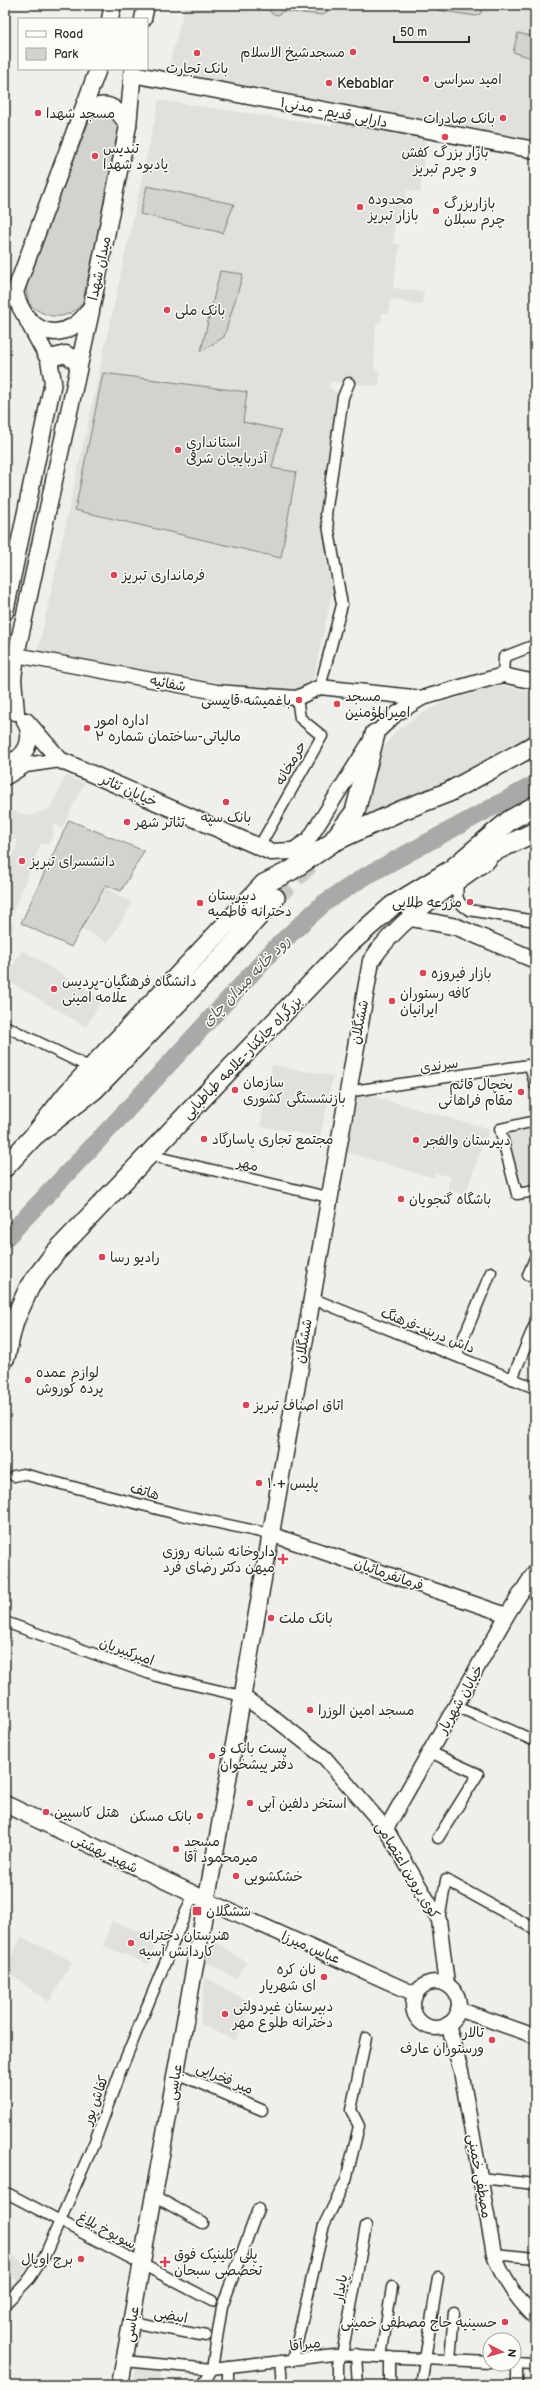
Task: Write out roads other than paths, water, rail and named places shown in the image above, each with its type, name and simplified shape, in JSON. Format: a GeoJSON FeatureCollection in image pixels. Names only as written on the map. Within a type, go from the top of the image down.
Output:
{"type":"FeatureCollection","features":[{"type":"Feature","properties":{"kind":"highway"},"geometry":{"type":"LineString","coordinates":[[333,842],[355,812],[375,734]]}},
{"type":"Feature","properties":{"kind":"highway"},"geometry":{"type":"LineString","coordinates":[[5,1167],[34,1136],[67,1094],[264,884],[292,870],[333,842],[400,811],[449,792],[535,745]]}},
{"type":"Feature","properties":{"kind":"highway","name":"بزرگراه چایکنار-علامه طباطبایی"},"geometry":{"type":"LineString","coordinates":[[5,1357],[14,1321],[30,1286],[55,1253],[349,944],[392,906],[455,876],[510,820],[535,806]]}},
{"type":"Feature","properties":{"kind":"highway"},"geometry":{"type":"LineString","coordinates":[[455,876],[535,832]]}},
{"type":"Feature","properties":{"kind":"highway"},"geometry":{"type":"LineString","coordinates":[[34,1136],[94,1090],[220,959],[275,898]]}},
{"type":"Feature","properties":{"kind":"main road"},"geometry":{"type":"LineString","coordinates":[[110,18],[113,5]]}},
{"type":"Feature","properties":{"kind":"main road"},"geometry":{"type":"LineString","coordinates":[[144,18],[146,5]]}},
{"type":"Feature","properties":{"kind":"main road","name":"میدان شهدا"},"geometry":{"type":"LineString","coordinates":[[98,70],[83,113],[10,291],[18,307],[28,320],[40,329],[56,332],[71,328],[84,319],[92,306],[128,126],[133,72]]}},
{"type":"Feature","properties":{"kind":"main road","name":"دارایی قدیم - مدنی۱"},"geometry":{"type":"LineString","coordinates":[[133,72],[535,150]]}},
{"type":"Feature","properties":{"kind":"main road"},"geometry":{"type":"LineString","coordinates":[[83,113],[94,106],[104,105],[114,108],[121,114],[128,126]]}},
{"type":"Feature","properties":{"kind":"main road"},"geometry":{"type":"LineString","coordinates":[[5,763],[17,759],[26,749],[30,735],[16,714],[13,680],[16,655],[92,306]]}},
{"type":"Feature","properties":{"kind":"main road"},"geometry":{"type":"LineString","coordinates":[[5,612],[50,404],[53,382],[50,362],[28,320]]}},
{"type":"Feature","properties":{"kind":"main road"},"geometry":{"type":"LineString","coordinates":[[50,362],[60,354],[66,354],[76,362],[78,368]]}},
{"type":"Feature","properties":{"kind":"main road","name":"شفائیه"},"geometry":{"type":"LineString","coordinates":[[16,655],[217,692],[297,698],[320,687]]}},
{"type":"Feature","properties":{"kind":"main road"},"geometry":{"type":"LineString","coordinates":[[292,851],[309,839],[375,734],[396,714],[422,698],[503,675],[535,682]]}},
{"type":"Feature","properties":{"kind":"main road"},"geometry":{"type":"LineString","coordinates":[[320,687],[422,698]]}},
{"type":"Feature","properties":{"kind":"main road","name":"خیابان تئاتر"},"geometry":{"type":"LineString","coordinates":[[16,714],[60,760],[270,852],[292,851]]}},
{"type":"Feature","properties":{"kind":"main road"},"geometry":{"type":"LineString","coordinates":[[5,778],[26,765],[60,760]]}},
{"type":"Feature","properties":{"kind":"main road","name":"ششگلان"},"geometry":{"type":"LineString","coordinates":[[199,1897],[242,1696],[346,1092],[371,961],[381,945],[455,876]]}},
{"type":"Feature","properties":{"kind":"main road"},"geometry":{"type":"LineString","coordinates":[[411,918],[457,927],[535,960]]}},
{"type":"Feature","properties":{"kind":"main road","name":"فرمانفرمائیان"},"geometry":{"type":"LineString","coordinates":[[270,1534],[508,1615]]}},
{"type":"Feature","properties":{"kind":"main road","name":"خیابان شهریار"},"geometry":{"type":"LineString","coordinates":[[386,1829],[508,1615],[535,1571]]}},
{"type":"Feature","properties":{"kind":"main road","name":"کوی پروین اعتصامی"},"geometry":{"type":"LineString","coordinates":[[242,1696],[277,1720],[325,1758],[386,1829],[439,1920],[447,1984]]}},
{"type":"Feature","properties":{"kind":"main road","name":"شهید بهشتى"},"geometry":{"type":"LineString","coordinates":[[5,1804],[199,1897]]}},
{"type":"Feature","properties":{"kind":"main road","name":"عباس میرزا"},"geometry":{"type":"LineString","coordinates":[[199,1897],[415,1994]]}},
{"type":"Feature","properties":{"kind":"main road","name":"عباسى"},"geometry":{"type":"LineString","coordinates":[[142,2264],[176,2073],[199,1897]]}},
{"type":"Feature","properties":{"kind":"main road"},"geometry":{"type":"LineString","coordinates":[[432,1982],[447,1984],[456,1994],[458,2009],[455,2018],[448,2024],[434,2028],[420,2022],[413,2009],[415,1994],[420,1988],[432,1982]]}},
{"type":"Feature","properties":{"kind":"main road"},"geometry":{"type":"LineString","coordinates":[[458,2009],[535,2036]]}},
{"type":"Feature","properties":{"kind":"main road","name":"مصطفی خمینی"},"geometry":{"type":"LineString","coordinates":[[448,2024],[460,2071],[494,2254],[499,2268],[520,2303],[535,2317]]}},
{"type":"Feature","properties":{"kind":"main road","name":"عباسی"},"geometry":{"type":"LineString","coordinates":[[120,2385],[142,2264]]}},
{"type":"Feature","properties":{"kind":"street"},"geometry":{"type":"LineString","coordinates":[[320,687],[342,605],[326,514],[343,397],[349,383]]}},
{"type":"Feature","properties":{"kind":"street"},"geometry":{"type":"LineString","coordinates":[[503,675],[504,657],[535,645]]}},
{"type":"Feature","properties":{"kind":"street","name":"حرمخانه"},"geometry":{"type":"LineString","coordinates":[[258,847],[322,736],[300,718],[297,698]]}},
{"type":"Feature","properties":{"kind":"street"},"geometry":{"type":"LineString","coordinates":[[455,876],[457,899],[460,905],[469,910],[535,921]]}},
{"type":"Feature","properties":{"kind":"street"},"geometry":{"type":"LineString","coordinates":[[5,1026],[91,1068]]}},
{"type":"Feature","properties":{"kind":"street"},"geometry":{"type":"LineString","coordinates":[[532,1065],[535,1085]]}},
{"type":"Feature","properties":{"kind":"street","name":"سرندی"},"geometry":{"type":"LineString","coordinates":[[346,1092],[532,1065]]}},
{"type":"Feature","properties":{"kind":"street"},"geometry":{"type":"LineString","coordinates":[[535,1121],[500,1129],[517,1194],[535,1191]]}},
{"type":"Feature","properties":{"kind":"street","name":"مهر"},"geometry":{"type":"LineString","coordinates":[[161,1158],[328,1197]]}},
{"type":"Feature","properties":{"kind":"street"},"geometry":{"type":"LineString","coordinates":[[528,1274],[535,1258]]}},
{"type":"Feature","properties":{"kind":"street"},"geometry":{"type":"LineString","coordinates":[[456,1356],[491,1272]]}},
{"type":"Feature","properties":{"kind":"street","name":"داش دربند-فرهنگ"},"geometry":{"type":"LineString","coordinates":[[311,1298],[535,1388]]}},
{"type":"Feature","properties":{"kind":"street"},"geometry":{"type":"LineString","coordinates":[[512,1379],[535,1324]]}},
{"type":"Feature","properties":{"kind":"street","name":"هاتف"},"geometry":{"type":"LineString","coordinates":[[14,1476],[23,1474],[176,1514],[270,1534]]}},
{"type":"Feature","properties":{"kind":"street","name":"امیرکبیریان"},"geometry":{"type":"LineString","coordinates":[[5,1622],[156,1676],[242,1696]]}},
{"type":"Feature","properties":{"kind":"street"},"geometry":{"type":"LineString","coordinates":[[456,1706],[535,1741]]}},
{"type":"Feature","properties":{"kind":"street"},"geometry":{"type":"LineString","coordinates":[[430,1752],[478,1774],[438,1838]]}},
{"type":"Feature","properties":{"kind":"street"},"geometry":{"type":"LineString","coordinates":[[439,1920],[446,1880],[535,1929]]}},
{"type":"Feature","properties":{"kind":"street","name":"کفاش پور"},"geometry":{"type":"LineString","coordinates":[[5,2304],[30,2278],[45,2255],[95,2141],[120,2072],[199,1897]]}},
{"type":"Feature","properties":{"kind":"street"},"geometry":{"type":"LineString","coordinates":[[294,2360],[324,2225],[346,2180],[359,2126],[351,2110],[366,2038]]}},
{"type":"Feature","properties":{"kind":"street","name":"میر فخرایی"},"geometry":{"type":"LineString","coordinates":[[176,2073],[262,2110]]}},
{"type":"Feature","properties":{"kind":"street"},"geometry":{"type":"LineString","coordinates":[[480,2178],[535,2184]]}},
{"type":"Feature","properties":{"kind":"street","name":"سویوخ بلاغ"},"geometry":{"type":"LineString","coordinates":[[5,2192],[212,2301]]}},
{"type":"Feature","properties":{"kind":"street"},"geometry":{"type":"LineString","coordinates":[[154,2196],[203,2223]]}},
{"type":"Feature","properties":{"kind":"street"},"geometry":{"type":"LineString","coordinates":[[203,2385],[212,2369],[222,2307],[258,2209]]}},
{"type":"Feature","properties":{"kind":"street","name":"پایدار"},"geometry":{"type":"LineString","coordinates":[[338,2385],[340,2355],[366,2226]]}},
{"type":"Feature","properties":{"kind":"street"},"geometry":{"type":"LineString","coordinates":[[494,2254],[535,2258]]}},
{"type":"Feature","properties":{"kind":"street"},"geometry":{"type":"LineString","coordinates":[[421,2385],[438,2277]]}},
{"type":"Feature","properties":{"kind":"street"},"geometry":{"type":"LineString","coordinates":[[390,2385],[386,2357],[392,2287]]}},
{"type":"Feature","properties":{"kind":"street"},"geometry":{"type":"LineString","coordinates":[[450,2360],[454,2312]]}},
{"type":"Feature","properties":{"kind":"street","name":"ابیضی"},"geometry":{"type":"LineString","coordinates":[[131,2322],[206,2336]]}},
{"type":"Feature","properties":{"kind":"street","name":"میرآقا"},"geometry":{"type":"LineString","coordinates":[[124,2361],[212,2369],[340,2355],[482,2362]]}},
{"type":"Feature","properties":{"kind":"street"},"geometry":{"type":"LineString","coordinates":[[356,2356],[358,2385]]}},
{"type":"Feature","properties":{"kind":"street"},"geometry":{"type":"LineString","coordinates":[[280,2361],[282,2385]]}},
{"type":"Feature","properties":{"kind":"street"},"geometry":{"type":"LineString","coordinates":[[522,2363],[535,2364]]}},
{"type":"Feature","properties":{"kind":"street"},"geometry":{"type":"LineString","coordinates":[[228,2367],[228,2385]]}},
{"type":"Feature","properties":{"kind":"street"},"geometry":{"type":"LineString","coordinates":[[516,2372],[517,2385]]}},
{"type":"Feature","properties":{"kind":"waterway","name":"رود خانه میدان چای"},"geometry":{"type":"LineString","coordinates":[[5,1239],[126,1111],[275,948],[324,903],[364,877],[535,784]]}},
{"type":"Feature","properties":{"kind":"tunnel"},"geometry":{"type":"LineString","coordinates":[[275,898],[311,863]]}},
{"type":"Feature","properties":{"kind":"place","name":"مسجدشیخ الاسلام"},"geometry":{"type":"Point","coordinates":[353,52]}},
{"type":"Feature","properties":{"kind":"place","name":"بانک تجارت"},"geometry":{"type":"Point","coordinates":[197,53]}},
{"type":"Feature","properties":{"kind":"place","name":"امید سراسی"},"geometry":{"type":"Point","coordinates":[426,79]}},
{"type":"Feature","properties":{"kind":"place","name":"Kebablar"},"geometry":{"type":"Point","coordinates":[329,83]}},
{"type":"Feature","properties":{"kind":"place","name":"مسجد شهدا"},"geometry":{"type":"Point","coordinates":[38,113]}},
{"type":"Feature","properties":{"kind":"place","name":"بانک صادرات"},"geometry":{"type":"Point","coordinates":[503,118]}},
{"type":"Feature","properties":{"kind":"place","name":"بازار بزرگ کفش و چرم تبریز"},"geometry":{"type":"Point","coordinates":[445,137]}},
{"type":"Feature","properties":{"kind":"place","name":"تندیس یادبود شهدا"},"geometry":{"type":"Point","coordinates":[95,156]}},
{"type":"Feature","properties":{"kind":"place","name":"محدوده بازار تبریز"},"geometry":{"type":"Point","coordinates":[360,207]}},
{"type":"Feature","properties":{"kind":"place","name":"بازاربزرگ چرم سبلان"},"geometry":{"type":"Point","coordinates":[436,211]}},
{"type":"Feature","properties":{"kind":"place","name":"بانک ملی"},"geometry":{"type":"Point","coordinates":[167,310]}},
{"type":"Feature","properties":{"kind":"place","name":"استانداری آذربایجان شرقی"},"geometry":{"type":"Point","coordinates":[178,450]}},
{"type":"Feature","properties":{"kind":"place","name":"فرمانداری تبریز"},"geometry":{"type":"Point","coordinates":[114,575]}},
{"type":"Feature","properties":{"kind":"place","name":"باغمیشه قاپیسی"},"geometry":{"type":"Point","coordinates":[299,700]}},
{"type":"Feature","properties":{"kind":"place","name":"مسجد امیرالمؤمنین"},"geometry":{"type":"Point","coordinates":[337,704]}},
{"type":"Feature","properties":{"kind":"place","name":"اداره امور مالیاتی-ساختمان شماره ۲"},"geometry":{"type":"Point","coordinates":[87,728]}},
{"type":"Feature","properties":{"kind":"place","name":"بانک سپه"},"geometry":{"type":"Point","coordinates":[226,802]}},
{"type":"Feature","properties":{"kind":"place","name":"تئاتر شهر"},"geometry":{"type":"Point","coordinates":[127,822]}},
{"type":"Feature","properties":{"kind":"place","name":"دانشسرای تبریز"},"geometry":{"type":"Point","coordinates":[22,861]}},
{"type":"Feature","properties":{"kind":"place","name":"مزرعه طلایی"},"geometry":{"type":"Point","coordinates":[470,902]}},
{"type":"Feature","properties":{"kind":"place","name":"دبیرستان دخترانه فاطمیه"},"geometry":{"type":"Point","coordinates":[200,903]}},
{"type":"Feature","properties":{"kind":"place","name":"بازار فیروزه"},"geometry":{"type":"Point","coordinates":[423,973]}},
{"type":"Feature","properties":{"kind":"place","name":"دانشگاه فرهنگیان-پردیس علامه امینی"},"geometry":{"type":"Point","coordinates":[54,989]}},
{"type":"Feature","properties":{"kind":"place","name":"کافه رستوران ایرانیان"},"geometry":{"type":"Point","coordinates":[392,1001]}},
{"type":"Feature","properties":{"kind":"place","name":"سازمان بازنشستگی کشوری"},"geometry":{"type":"Point","coordinates":[235,1090]}},
{"type":"Feature","properties":{"kind":"place","name":"یخچال قائم مقام فراهانی"},"geometry":{"type":"Point","coordinates":[521,1092]}},
{"type":"Feature","properties":{"kind":"place","name":"مجتمع تجاری پاسارگاد"},"geometry":{"type":"Point","coordinates":[204,1139]}},
{"type":"Feature","properties":{"kind":"place","name":"دبیرستان والفجر"},"geometry":{"type":"Point","coordinates":[416,1140]}},
{"type":"Feature","properties":{"kind":"place","name":"باشگاه گنجویان"},"geometry":{"type":"Point","coordinates":[401,1199]}},
{"type":"Feature","properties":{"kind":"place","name":"رادیو رسا"},"geometry":{"type":"Point","coordinates":[102,1257]}},
{"type":"Feature","properties":{"kind":"place","name":"لوازم عمده پرده کوروش"},"geometry":{"type":"Point","coordinates":[28,1380]}},
{"type":"Feature","properties":{"kind":"place","name":"اتاق اصناف تبریز"},"geometry":{"type":"Point","coordinates":[246,1405]}},
{"type":"Feature","properties":{"kind":"place","name":"پلیس +۱۰"},"geometry":{"type":"Point","coordinates":[259,1483]}},
{"type":"Feature","properties":{"kind":"place","name":"داروخانه شبانه روزی میهن دکتر رضای فرد"},"geometry":{"type":"Point","coordinates":[283,1559]}},
{"type":"Feature","properties":{"kind":"place","name":"بانک ملت"},"geometry":{"type":"Point","coordinates":[271,1618]}},
{"type":"Feature","properties":{"kind":"place","name":"مسجد امین الوزرا"},"geometry":{"type":"Point","coordinates":[310,1710]}},
{"type":"Feature","properties":{"kind":"place","name":"پست بانک و دفتر پیشخوان"},"geometry":{"type":"Point","coordinates":[212,1756]}},
{"type":"Feature","properties":{"kind":"place","name":"استخر دلفین آبی"},"geometry":{"type":"Point","coordinates":[250,1803]}},
{"type":"Feature","properties":{"kind":"place","name":"هتل کاسپین"},"geometry":{"type":"Point","coordinates":[46,1812]}},
{"type":"Feature","properties":{"kind":"place","name":"بانک مسکن"},"geometry":{"type":"Point","coordinates":[200,1816]}},
{"type":"Feature","properties":{"kind":"place","name":"مسجد میرمحمود آقا"},"geometry":{"type":"Point","coordinates":[176,1849]}},
{"type":"Feature","properties":{"kind":"place","name":"خشکشویی"},"geometry":{"type":"Point","coordinates":[236,1876]}},
{"type":"Feature","properties":{"kind":"place","name":"ششگلان"},"geometry":{"type":"Point","coordinates":[197,1911]}},
{"type":"Feature","properties":{"kind":"place","name":"هنرستان دخترانه کاردانش آسیه"},"geometry":{"type":"Point","coordinates":[131,1943]}},
{"type":"Feature","properties":{"kind":"place","name":"نان کره ای شهریار"},"geometry":{"type":"Point","coordinates":[324,1977]}},
{"type":"Feature","properties":{"kind":"place","name":"دبیرستان غیردولتی دخترانه طلوع مهر"},"geometry":{"type":"Point","coordinates":[225,2014]}},
{"type":"Feature","properties":{"kind":"place","name":"تالار ورستوران عارف"},"geometry":{"type":"Point","coordinates":[492,2040]}},
{"type":"Feature","properties":{"kind":"place","name":"برج اوپال"},"geometry":{"type":"Point","coordinates":[81,2259]}},
{"type":"Feature","properties":{"kind":"place","name":"پلی کلینیک فوق تخصصی سبحان"},"geometry":{"type":"Point","coordinates":[165,2262]}},
{"type":"Feature","properties":{"kind":"place","name":"حسینیه حاج مصطفی خمینی"},"geometry":{"type":"Point","coordinates":[505,2322]}}]}
